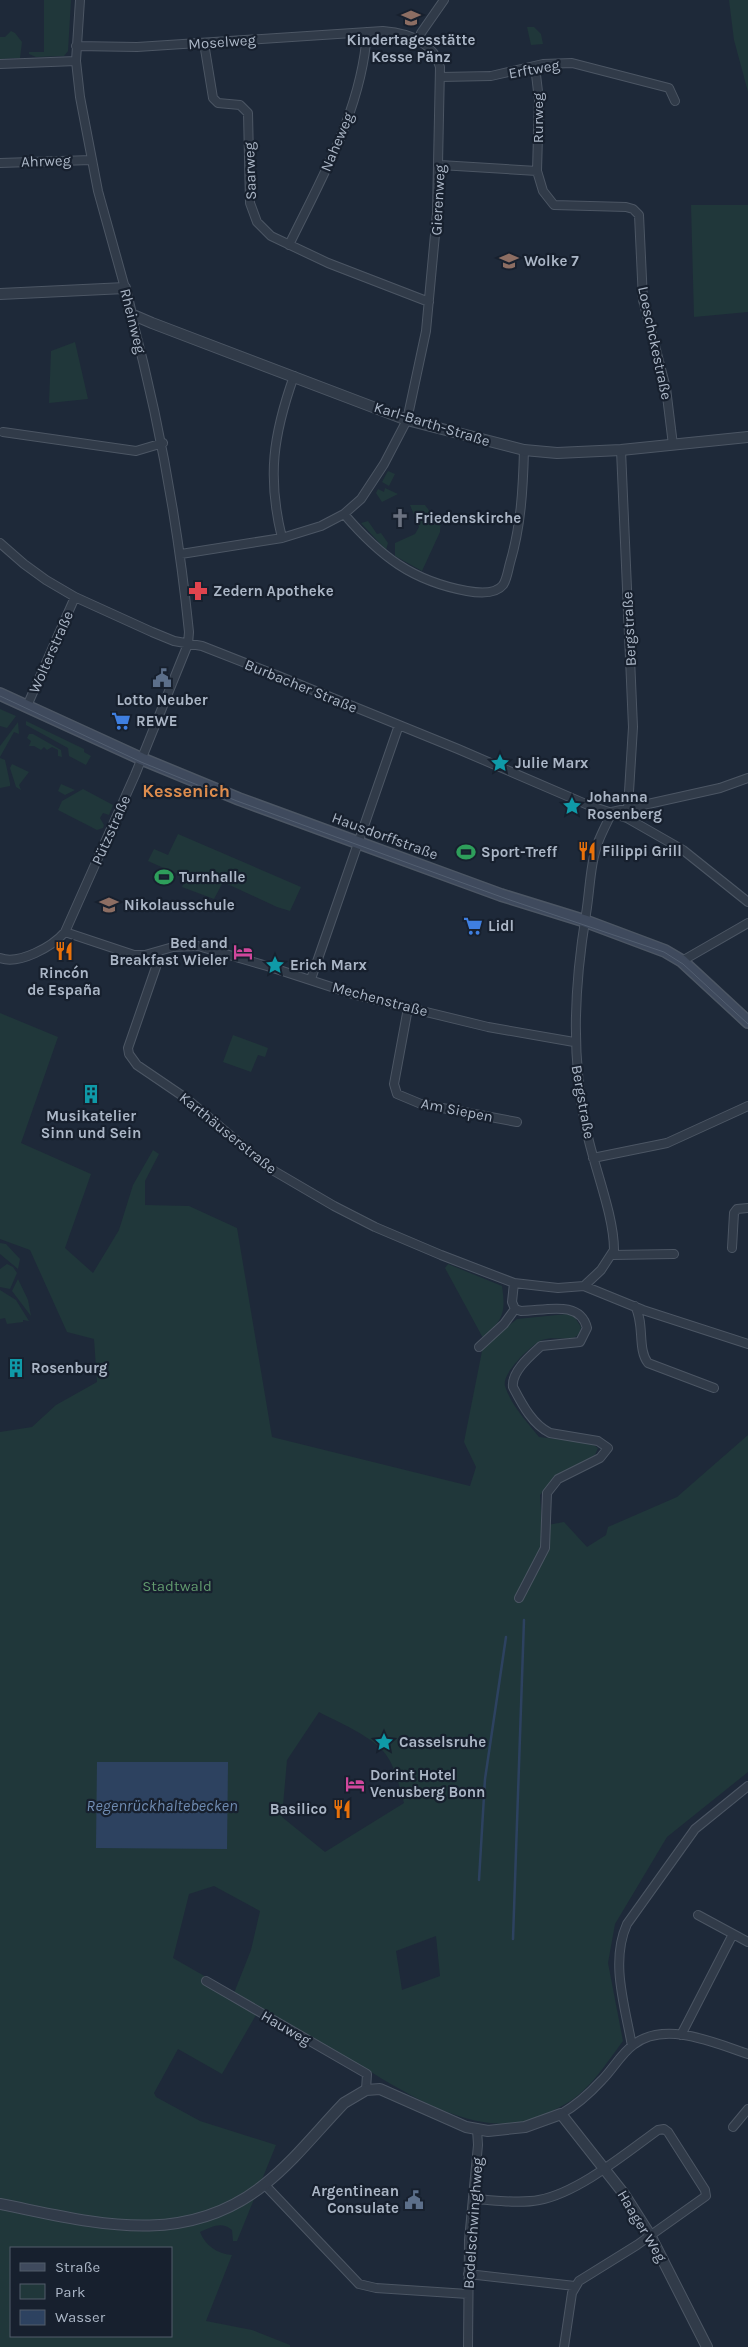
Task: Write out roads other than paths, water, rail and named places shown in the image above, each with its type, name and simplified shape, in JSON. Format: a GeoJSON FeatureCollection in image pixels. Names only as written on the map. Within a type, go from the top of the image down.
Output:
{"type":"FeatureCollection","features":[{"type":"Feature","properties":{"kind":"main road","name":"Hausdorffstraße"},"geometry":{"type":"LineString","coordinates":[[0,694],[142,759],[262,807],[501,894],[585,921],[655,947],[682,961],[748,1022]]}},
{"type":"Feature","properties":{"kind":"street","name":"Rheinweg"},"geometry":{"type":"LineString","coordinates":[[80,0],[76,61],[91,160],[163,443],[181,554],[189,632],[188,644]]}},
{"type":"Feature","properties":{"kind":"street"},"geometry":{"type":"LineString","coordinates":[[367,32],[390,32],[420,40],[421,33],[444,0]]}},
{"type":"Feature","properties":{"kind":"street","name":"Moselweg"},"geometry":{"type":"LineString","coordinates":[[76,46],[137,47],[367,32]]}},
{"type":"Feature","properties":{"kind":"street","name":"Naheweg"},"geometry":{"type":"LineString","coordinates":[[289,245],[349,118],[358,83],[367,32]]}},
{"type":"Feature","properties":{"kind":"street","name":"Gierenweg"},"geometry":{"type":"LineString","coordinates":[[181,554],[301,534],[344,514],[361,499],[375,481],[407,420],[421,356],[429,302],[440,165],[441,77],[435,52],[420,40]]}},
{"type":"Feature","properties":{"kind":"street","name":"Saarweg"},"geometry":{"type":"LineString","coordinates":[[204,43],[213,98],[218,103],[240,105],[248,113],[250,203],[254,217],[264,232],[363,277],[429,302]]}},
{"type":"Feature","properties":{"kind":"street"},"geometry":{"type":"LineString","coordinates":[[0,64],[76,61]]}},
{"type":"Feature","properties":{"kind":"street","name":"Erftweg"},"geometry":{"type":"LineString","coordinates":[[441,77],[491,76],[548,64],[583,64],[669,88],[675,101]]}},
{"type":"Feature","properties":{"kind":"street","name":"Rurweg"},"geometry":{"type":"LineString","coordinates":[[534,66],[539,100],[537,171],[540,185],[549,202]]}},
{"type":"Feature","properties":{"kind":"street","name":"Ahrweg"},"geometry":{"type":"LineString","coordinates":[[0,162],[91,160]]}},
{"type":"Feature","properties":{"kind":"street"},"geometry":{"type":"LineString","coordinates":[[440,165],[537,171]]}},
{"type":"Feature","properties":{"kind":"street","name":"Loeschckestraße"},"geometry":{"type":"LineString","coordinates":[[549,202],[554,205],[626,207],[633,209],[639,216],[642,300],[666,388],[673,445]]}},
{"type":"Feature","properties":{"kind":"street"},"geometry":{"type":"LineString","coordinates":[[0,294],[125,288]]}},
{"type":"Feature","properties":{"kind":"street","name":"Karl-Barth-Straße"},"geometry":{"type":"LineString","coordinates":[[131,314],[407,420],[524,450],[557,453],[621,450],[748,437]]}},
{"type":"Feature","properties":{"kind":"street"},"geometry":{"type":"LineString","coordinates":[[282,538],[275,502],[274,450],[278,423],[294,376]]}},
{"type":"Feature","properties":{"kind":"street"},"geometry":{"type":"LineString","coordinates":[[3,432],[136,451],[163,443]]}},
{"type":"Feature","properties":{"kind":"street"},"geometry":{"type":"LineString","coordinates":[[344,514],[379,552],[418,577],[440,586],[472,592],[494,590],[502,585],[505,580],[517,538],[522,510],[524,450]]}},
{"type":"Feature","properties":{"kind":"street","name":"Bergstraße"},"geometry":{"type":"LineString","coordinates":[[621,450],[633,727],[628,808]]}},
{"type":"Feature","properties":{"kind":"street","name":"Burbacher Straße"},"geometry":{"type":"LineString","coordinates":[[0,543],[33,572],[75,597],[174,641],[202,646],[399,725],[588,805],[612,812],[639,824],[673,843],[748,902]]}},
{"type":"Feature","properties":{"kind":"street","name":"Wolterstraße"},"geometry":{"type":"LineString","coordinates":[[27,706],[75,597]]}},
{"type":"Feature","properties":{"kind":"street","name":"Pützstraße"},"geometry":{"type":"LineString","coordinates":[[65,932],[142,759],[188,644]]}},
{"type":"Feature","properties":{"kind":"street"},"geometry":{"type":"LineString","coordinates":[[311,979],[399,725]]}},
{"type":"Feature","properties":{"kind":"street"},"geometry":{"type":"LineString","coordinates":[[612,812],[720,788],[748,778]]}},
{"type":"Feature","properties":{"kind":"street","name":"Bergstraße"},"geometry":{"type":"LineString","coordinates":[[612,812],[598,841],[578,963],[574,1042],[578,1088],[614,1242],[612,1255]]}},
{"type":"Feature","properties":{"kind":"street"},"geometry":{"type":"LineString","coordinates":[[682,961],[748,923]]}},
{"type":"Feature","properties":{"kind":"street"},"geometry":{"type":"LineString","coordinates":[[0,958],[12,961],[25,956],[53,943],[65,932]]}},
{"type":"Feature","properties":{"kind":"street","name":"Mechenstraße"},"geometry":{"type":"LineString","coordinates":[[65,932],[127,953],[145,955],[173,947],[198,946],[311,979],[356,995],[488,1027],[574,1042]]}},
{"type":"Feature","properties":{"kind":"street","name":"Karthäuserstraße"},"geometry":{"type":"LineString","coordinates":[[158,952],[156,967],[129,1041],[129,1054],[137,1065],[187,1099],[269,1168],[334,1206],[375,1228],[514,1283]]}},
{"type":"Feature","properties":{"kind":"street","name":"Am Siepen"},"geometry":{"type":"LineString","coordinates":[[408,1008],[394,1084],[397,1094],[421,1104],[517,1122]]}},
{"type":"Feature","properties":{"kind":"street"},"geometry":{"type":"LineString","coordinates":[[593,1158],[667,1143],[748,1106]]}},
{"type":"Feature","properties":{"kind":"street"},"geometry":{"type":"LineString","coordinates":[[732,1248],[734,1212],[742,1207],[748,1208]]}},
{"type":"Feature","properties":{"kind":"street"},"geometry":{"type":"LineString","coordinates":[[584,1286],[594,1278],[612,1255],[674,1254]]}},
{"type":"Feature","properties":{"kind":"street"},"geometry":{"type":"LineString","coordinates":[[519,1598],[545,1548],[547,1493],[558,1480],[600,1458],[608,1448],[606,1444],[598,1440],[550,1433],[543,1430],[531,1417],[512,1387],[519,1369],[541,1346],[580,1342],[587,1328],[582,1315],[572,1309],[521,1311],[515,1309],[512,1302],[514,1283],[558,1288],[584,1286],[643,1310],[748,1344]]}},
{"type":"Feature","properties":{"kind":"street"},"geometry":{"type":"LineString","coordinates":[[634,1305],[640,1316],[644,1353],[648,1363],[714,1388]]}},
{"type":"Feature","properties":{"kind":"street"},"geometry":{"type":"LineString","coordinates":[[479,1347],[504,1324],[515,1309]]}},
{"type":"Feature","properties":{"kind":"street"},"geometry":{"type":"LineString","coordinates":[[632,2046],[618,1963],[621,1939],[627,1924],[695,1829],[748,1786]]}},
{"type":"Feature","properties":{"kind":"street"},"geometry":{"type":"LineString","coordinates":[[698,1915],[748,1942]]}},
{"type":"Feature","properties":{"kind":"street"},"geometry":{"type":"LineString","coordinates":[[681,2035],[733,1934]]}},
{"type":"Feature","properties":{"kind":"street","name":"Hauweg"},"geometry":{"type":"LineString","coordinates":[[206,1981],[367,2074],[366,2090]]}},
{"type":"Feature","properties":{"kind":"street"},"geometry":{"type":"LineString","coordinates":[[0,2204],[116,2226],[156,2226],[193,2220],[214,2214],[238,2202],[264,2184],[344,2103],[366,2090],[380,2089],[459,2124],[488,2131],[525,2127],[561,2114],[589,2094],[632,2046],[656,2036],[681,2035],[748,2054]]}},
{"type":"Feature","properties":{"kind":"street"},"geometry":{"type":"LineString","coordinates":[[733,2127],[748,2109]]}},
{"type":"Feature","properties":{"kind":"street","name":"Haager Weg"},"geometry":{"type":"LineString","coordinates":[[561,2114],[605,2168],[650,2235],[707,2347]]}},
{"type":"Feature","properties":{"kind":"street","name":"Bodelschwinghweg"},"geometry":{"type":"LineString","coordinates":[[468,2347],[468,2274],[478,2145],[477,2129]]}},
{"type":"Feature","properties":{"kind":"street"},"geometry":{"type":"LineString","coordinates":[[468,2274],[574,2286],[706,2196],[705,2190],[668,2132],[664,2129],[658,2130],[605,2168],[559,2193],[539,2200],[474,2199]]}},
{"type":"Feature","properties":{"kind":"street"},"geometry":{"type":"LineString","coordinates":[[264,2184],[359,2284],[376,2288],[468,2294]]}},
{"type":"Feature","properties":{"kind":"street"},"geometry":{"type":"LineString","coordinates":[[564,2347],[574,2286]]}},
{"type":"Feature","properties":{"kind":"water","name":"Regenrückhaltebecken"},"geometry":{"type":"Polygon","coordinates":[[[97,1762],[228,1762],[227,1849],[96,1848],[97,1762]]]}},
{"type":"Feature","properties":{"kind":"waterway"},"geometry":{"type":"LineString","coordinates":[[513,1939],[524,1620]]}},
{"type":"Feature","properties":{"kind":"waterway"},"geometry":{"type":"LineString","coordinates":[[479,1880],[485,1779],[506,1637]]}},
{"type":"Feature","properties":{"kind":"tram line"},"geometry":{"type":"LineString","coordinates":[[0,696],[141,762],[237,801],[507,899],[664,952],[683,964],[748,1024]]}},
{"type":"Feature","properties":{"kind":"place","name":"Kindertagesstätte Kesse Pänz"},"geometry":{"type":"Point","coordinates":[411,18]}},
{"type":"Feature","properties":{"kind":"place","name":"Wolke 7"},"geometry":{"type":"Point","coordinates":[509,261]}},
{"type":"Feature","properties":{"kind":"place","name":"Friedenskirche"},"geometry":{"type":"Point","coordinates":[400,518]}},
{"type":"Feature","properties":{"kind":"place","name":"Zedern Apotheke"},"geometry":{"type":"Point","coordinates":[198,591]}},
{"type":"Feature","properties":{"kind":"place","name":"Lotto Neuber"},"geometry":{"type":"Point","coordinates":[162,678]}},
{"type":"Feature","properties":{"kind":"place","name":"REWE"},"geometry":{"type":"Point","coordinates":[121,721]}},
{"type":"Feature","properties":{"kind":"place","name":"Julie Marx"},"geometry":{"type":"Point","coordinates":[500,763]}},
{"type":"Feature","properties":{"kind":"place","name":"Johanna Rosenberg"},"geometry":{"type":"Point","coordinates":[572,806]}},
{"type":"Feature","properties":{"kind":"place","name":"Filippi Grill"},"geometry":{"type":"Point","coordinates":[587,851]}},
{"type":"Feature","properties":{"kind":"place","name":"Sport-Treff"},"geometry":{"type":"Point","coordinates":[466,852]}},
{"type":"Feature","properties":{"kind":"place","name":"Turnhalle"},"geometry":{"type":"Point","coordinates":[164,877]}},
{"type":"Feature","properties":{"kind":"place","name":"Nikolausschule"},"geometry":{"type":"Point","coordinates":[109,905]}},
{"type":"Feature","properties":{"kind":"place","name":"Lidl"},"geometry":{"type":"Point","coordinates":[473,926]}},
{"type":"Feature","properties":{"kind":"place","name":"Rincón de España"},"geometry":{"type":"Point","coordinates":[64,951]}},
{"type":"Feature","properties":{"kind":"place","name":"Bed and Breakfast Wieler"},"geometry":{"type":"Point","coordinates":[243,952]}},
{"type":"Feature","properties":{"kind":"place","name":"Erich Marx"},"geometry":{"type":"Point","coordinates":[275,965]}},
{"type":"Feature","properties":{"kind":"place","name":"Musikatelier Sinn und Sein"},"geometry":{"type":"Point","coordinates":[91,1094]}},
{"type":"Feature","properties":{"kind":"place","name":"Rosenburg"},"geometry":{"type":"Point","coordinates":[16,1368]}},
{"type":"Feature","properties":{"kind":"place","name":"Casselsruhe"},"geometry":{"type":"Point","coordinates":[384,1742]}},
{"type":"Feature","properties":{"kind":"place","name":"Dorint Hotel Venusberg Bonn"},"geometry":{"type":"Point","coordinates":[355,1784]}},
{"type":"Feature","properties":{"kind":"place","name":"Basilico"},"geometry":{"type":"Point","coordinates":[342,1809]}},
{"type":"Feature","properties":{"kind":"place","name":"Argentinean Consulate"},"geometry":{"type":"Point","coordinates":[414,2200]}},
{"type":"Feature","properties":{"kind":"district","name":"Kessenich"},"geometry":{"type":"Point","coordinates":[186,791]}},
{"type":"Feature","properties":{"kind":"park label","name":"Stadtwald"},"geometry":{"type":"Point","coordinates":[177,1586]}}]}
